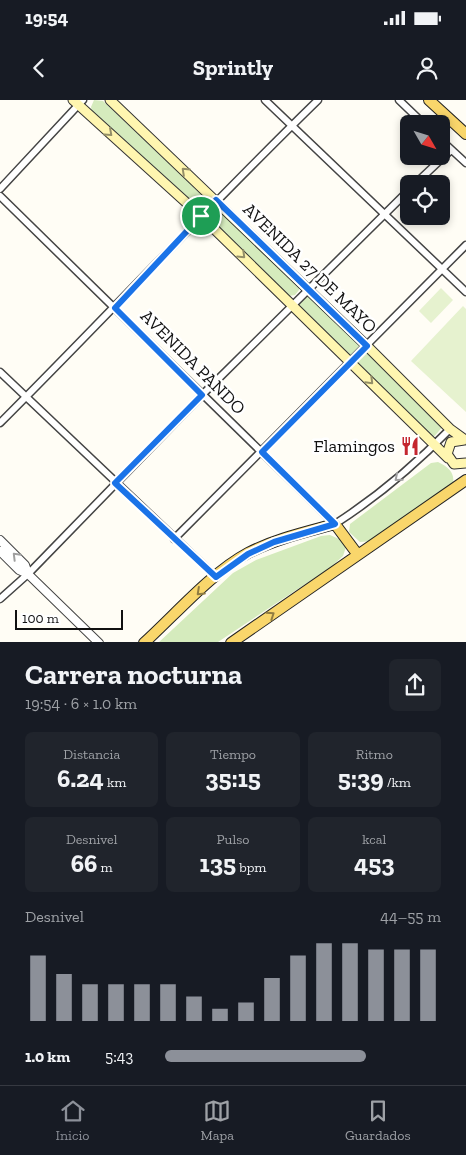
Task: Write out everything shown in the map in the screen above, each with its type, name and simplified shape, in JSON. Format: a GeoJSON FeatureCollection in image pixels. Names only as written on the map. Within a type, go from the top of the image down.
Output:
{"type":"FeatureCollection","features":[{"type":"Feature","properties":{"kind":"main road","name":"AVENIDA 27 DE MAYO"},"geometry":{"type":"LineString","coordinates":[[110,100],[367,346],[450,429],[465,440]]}},
{"type":"Feature","properties":{"kind":"main road"},"geometry":{"type":"LineString","coordinates":[[428,100],[466,134]]}},
{"type":"Feature","properties":{"kind":"main road"},"geometry":{"type":"LineString","coordinates":[[78,102],[201,216],[434,446],[458,465],[466,463]]}},
{"type":"Feature","properties":{"kind":"main road"},"geometry":{"type":"LineString","coordinates":[[448,458],[447,449],[451,442],[465,440]]}},
{"type":"Feature","properties":{"kind":"main road"},"geometry":{"type":"LineString","coordinates":[[231,642],[466,480]]}},
{"type":"Feature","properties":{"kind":"main road"},"geometry":{"type":"LineString","coordinates":[[144,642],[216,577],[248,554],[274,542],[335,524]]}},
{"type":"Feature","properties":{"kind":"main road","name":"AVENIDA PANDO"},"geometry":{"type":"LineString","coordinates":[[335,524],[358,555]]}},
{"type":"Feature","properties":{"kind":"street"},"geometry":{"type":"LineString","coordinates":[[265,100],[466,292]]}},
{"type":"Feature","properties":{"kind":"street"},"geometry":{"type":"LineString","coordinates":[[0,422],[115,308],[216,200],[318,100]]}},
{"type":"Feature","properties":{"kind":"street"},"geometry":{"type":"LineString","coordinates":[[399,100],[415,115]]}},
{"type":"Feature","properties":{"kind":"street"},"geometry":{"type":"LineString","coordinates":[[0,189],[78,102]]}},
{"type":"Feature","properties":{"kind":"street"},"geometry":{"type":"LineString","coordinates":[[425,175],[451,150],[466,163]]}},
{"type":"Feature","properties":{"kind":"street","name":"AVENIDA PANDO"},"geometry":{"type":"LineString","coordinates":[[0,196],[335,524]]}},
{"type":"Feature","properties":{"kind":"street"},"geometry":{"type":"LineString","coordinates":[[0,599],[28,574],[202,395],[400,199]]}},
{"type":"Feature","properties":{"kind":"street"},"geometry":{"type":"LineString","coordinates":[[174,539],[466,245]]}},
{"type":"Feature","properties":{"kind":"street"},"geometry":{"type":"LineString","coordinates":[[0,372],[25,398],[216,577]]}},
{"type":"Feature","properties":{"kind":"street"},"geometry":{"type":"LineString","coordinates":[[335,524],[366,504],[434,446],[450,429]]}},
{"type":"Feature","properties":{"kind":"street"},"geometry":{"type":"LineString","coordinates":[[0,540],[24,565],[28,574]]}},
{"type":"Feature","properties":{"kind":"street"},"geometry":{"type":"LineString","coordinates":[[0,551],[18,570],[28,574],[99,642]]}},
{"type":"Feature","properties":{"kind":"green space"},"geometry":{"type":"Polygon","coordinates":[[[94,100],[103,101],[206,198],[206,206],[200,210],[92,112],[91,107],[94,100]]]}},
{"type":"Feature","properties":{"kind":"green space"},"geometry":{"type":"Polygon","coordinates":[[[221,214],[228,214],[299,285],[299,290],[295,295],[289,296],[282,291],[218,226],[217,219],[221,214]]]}},
{"type":"Feature","properties":{"kind":"green space"},"geometry":{"type":"Polygon","coordinates":[[[441,288],[453,300],[431,323],[419,311],[441,288]]]}},
{"type":"Feature","properties":{"kind":"green space"},"geometry":{"type":"Polygon","coordinates":[[[309,294],[363,345],[349,358],[298,305],[309,294]]]}},
{"type":"Feature","properties":{"kind":"green space"},"geometry":{"type":"Polygon","coordinates":[[[463,306],[466,309],[466,412],[411,361],[463,306]]]}},
{"type":"Feature","properties":{"kind":"green space"},"geometry":{"type":"Polygon","coordinates":[[[368,350],[445,424],[432,439],[354,362],[368,350]]]}},
{"type":"Feature","properties":{"kind":"green space"},"geometry":{"type":"Polygon","coordinates":[[[438,462],[452,473],[453,484],[451,489],[373,541],[360,542],[349,532],[350,524],[431,463],[438,462]]]}},
{"type":"Feature","properties":{"kind":"green space"},"geometry":{"type":"Polygon","coordinates":[[[330,535],[339,539],[346,547],[343,556],[331,567],[218,642],[159,642],[233,573],[256,560],[321,536],[330,535]]]}},
{"type":"Feature","properties":{"kind":"place","name":"Flamingos"},"geometry":{"type":"Point","coordinates":[410,446]}},
{"type":"Feature","properties":{"kind":"route"},"geometry":{"type":"LineString","coordinates":[[216,200],[367,346],[262,452],[335,524],[274,542],[248,554],[216,577],[115,483],[202,395],[115,308],[201,216],[216,200]]}}]}
